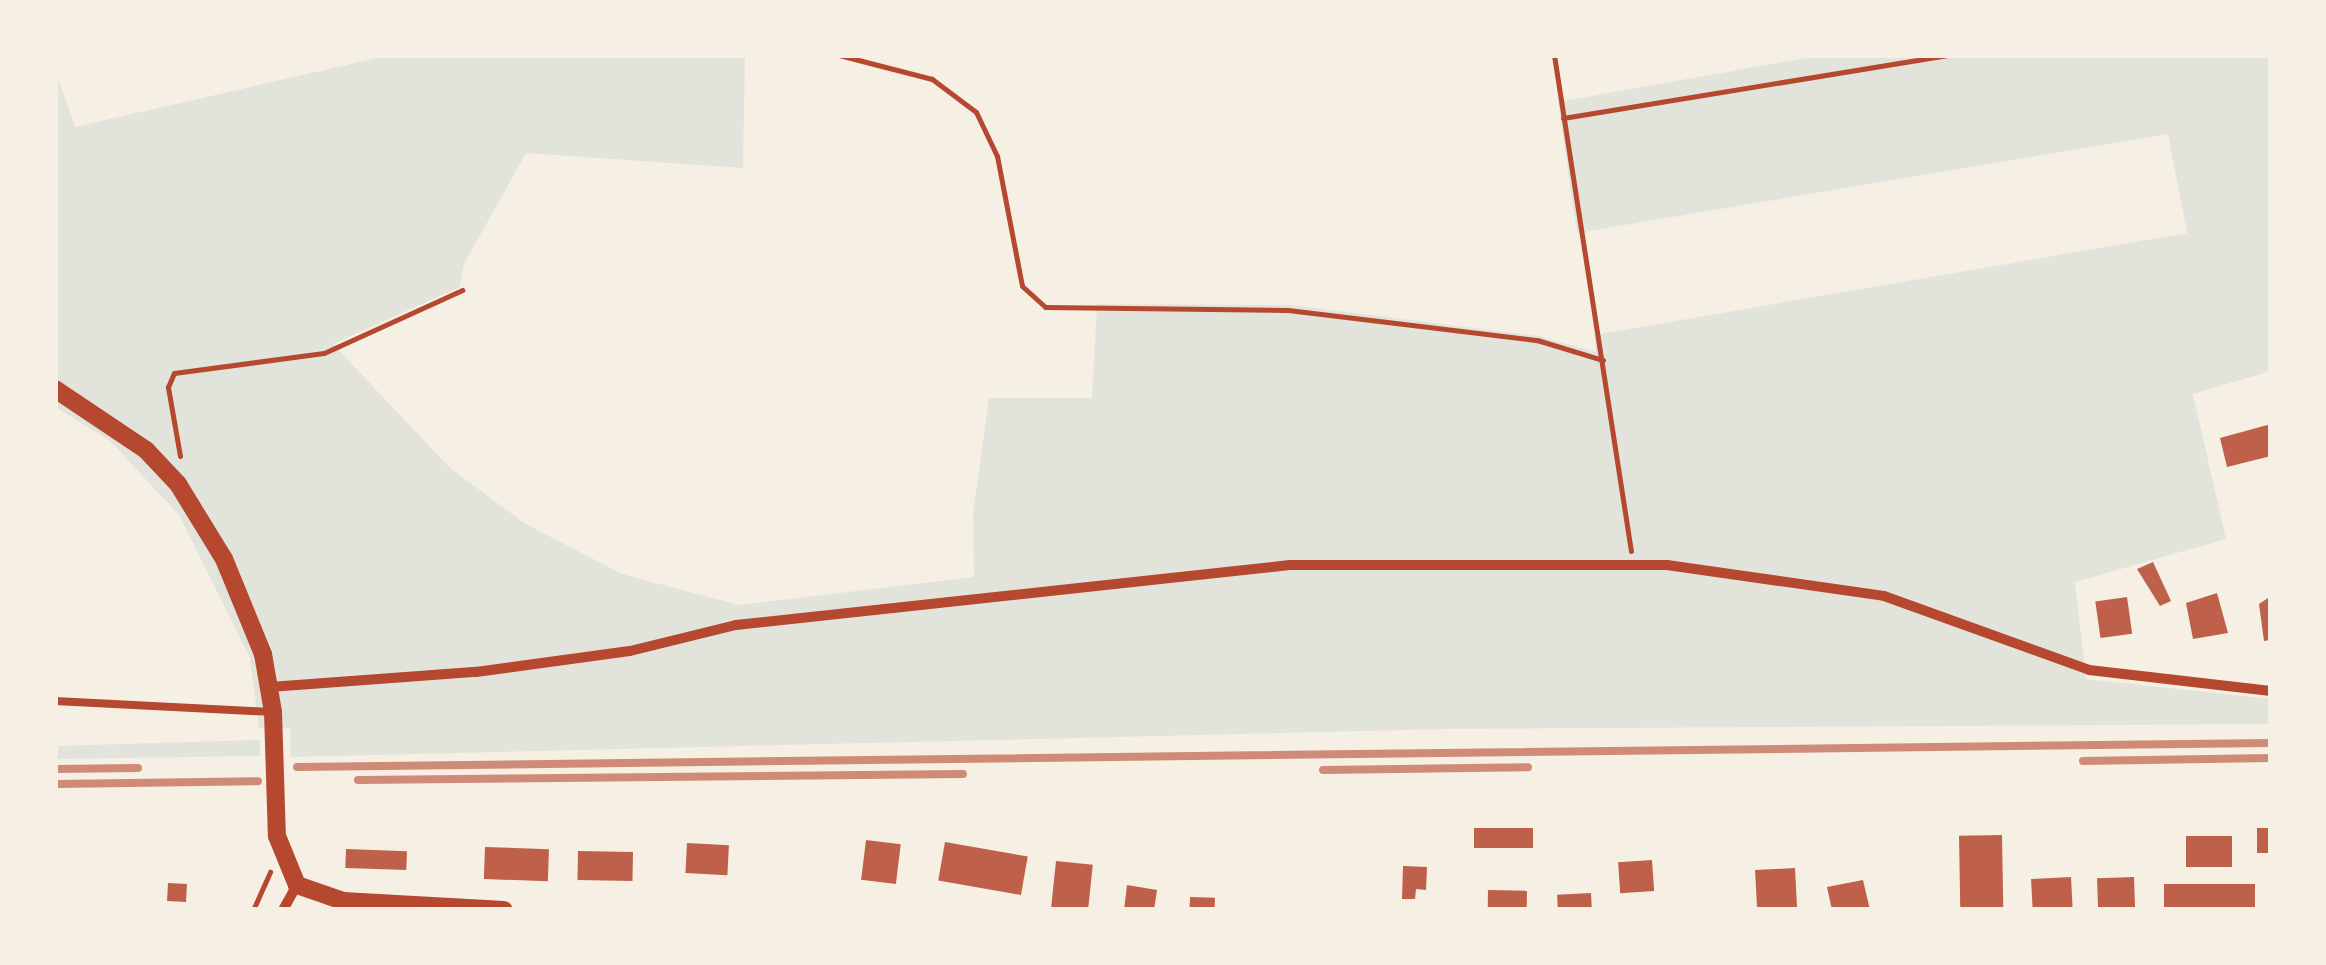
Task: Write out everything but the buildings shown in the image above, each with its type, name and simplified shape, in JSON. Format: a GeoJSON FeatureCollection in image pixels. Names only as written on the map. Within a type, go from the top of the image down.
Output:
{"type":"FeatureCollection","features":[{"type":"Feature","properties":{"kind":"street"},"geometry":{"type":"LineString","coordinates":[[55,389],[110,421],[178,484],[224,559],[270,687],[279,843],[298,885],[343,902],[504,910]]}},
{"type":"Feature","properties":{"kind":"street"},"geometry":{"type":"LineString","coordinates":[[270,687],[476,672],[630,651],[736,625],[1290,565],[1667,565],[1884,596],[2088,670],[2271,690]]}},
{"type":"Feature","properties":{"kind":"street"},"geometry":{"type":"LineString","coordinates":[[283,910],[298,885]]}},
{"type":"Feature","properties":{"kind":"lane"},"geometry":{"type":"LineString","coordinates":[[55,701],[274,720]]}},
{"type":"Feature","properties":{"kind":"path"},"geometry":{"type":"LineString","coordinates":[[839,55],[932,78],[976,112],[997,156],[1022,286],[1045,307],[1288,310],[1536,340],[1603,360]]}},
{"type":"Feature","properties":{"kind":"path"},"geometry":{"type":"LineString","coordinates":[[1554,55],[1632,568]]}},
{"type":"Feature","properties":{"kind":"path"},"geometry":{"type":"LineString","coordinates":[[1563,118],[1948,55]]}},
{"type":"Feature","properties":{"kind":"path"},"geometry":{"type":"LineString","coordinates":[[178,484],[182,444],[168,387],[174,373],[324,352],[462,290]]}},
{"type":"Feature","properties":{"kind":"path"},"geometry":{"type":"LineString","coordinates":[[253,910],[279,843]]}},
{"type":"Feature","properties":{"kind":"shaded area"},"geometry":{"type":"Polygon","coordinates":[[[390,55],[745,55],[743,168],[526,153],[464,264],[460,287],[333,344],[449,467],[524,523],[622,574],[739,605],[974,577],[973,514],[989,398],[1092,398],[1097,304],[1291,305],[1539,336],[1596,352],[1594,335],[2187,233],[2168,134],[1577,233],[1558,102],[1822,55],[2271,55],[2271,371],[2193,394],[2226,539],[2075,582],[2086,679],[2271,699],[2271,724],[1447,729],[291,757],[290,728],[259,728],[250,658],[179,515],[110,441],[55,407],[55,69],[75,127],[390,55]]]}},
{"type":"Feature","properties":{"kind":"shaded area"},"geometry":{"type":"Polygon","coordinates":[[[260,740],[260,756],[55,759],[55,746],[260,740]]]}},
{"type":"Feature","properties":{"kind":"railway"},"geometry":{"type":"LineString","coordinates":[[297,767],[2271,743]]}},
{"type":"Feature","properties":{"kind":"railway"},"geometry":{"type":"LineString","coordinates":[[2083,761],[2271,758]]}},
{"type":"Feature","properties":{"kind":"railway"},"geometry":{"type":"LineString","coordinates":[[1323,770],[1528,767]]}},
{"type":"Feature","properties":{"kind":"railway"},"geometry":{"type":"LineString","coordinates":[[55,769],[138,768]]}},
{"type":"Feature","properties":{"kind":"railway"},"geometry":{"type":"LineString","coordinates":[[358,780],[963,774]]}},
{"type":"Feature","properties":{"kind":"railway"},"geometry":{"type":"LineString","coordinates":[[55,784],[258,781]]}}]}
